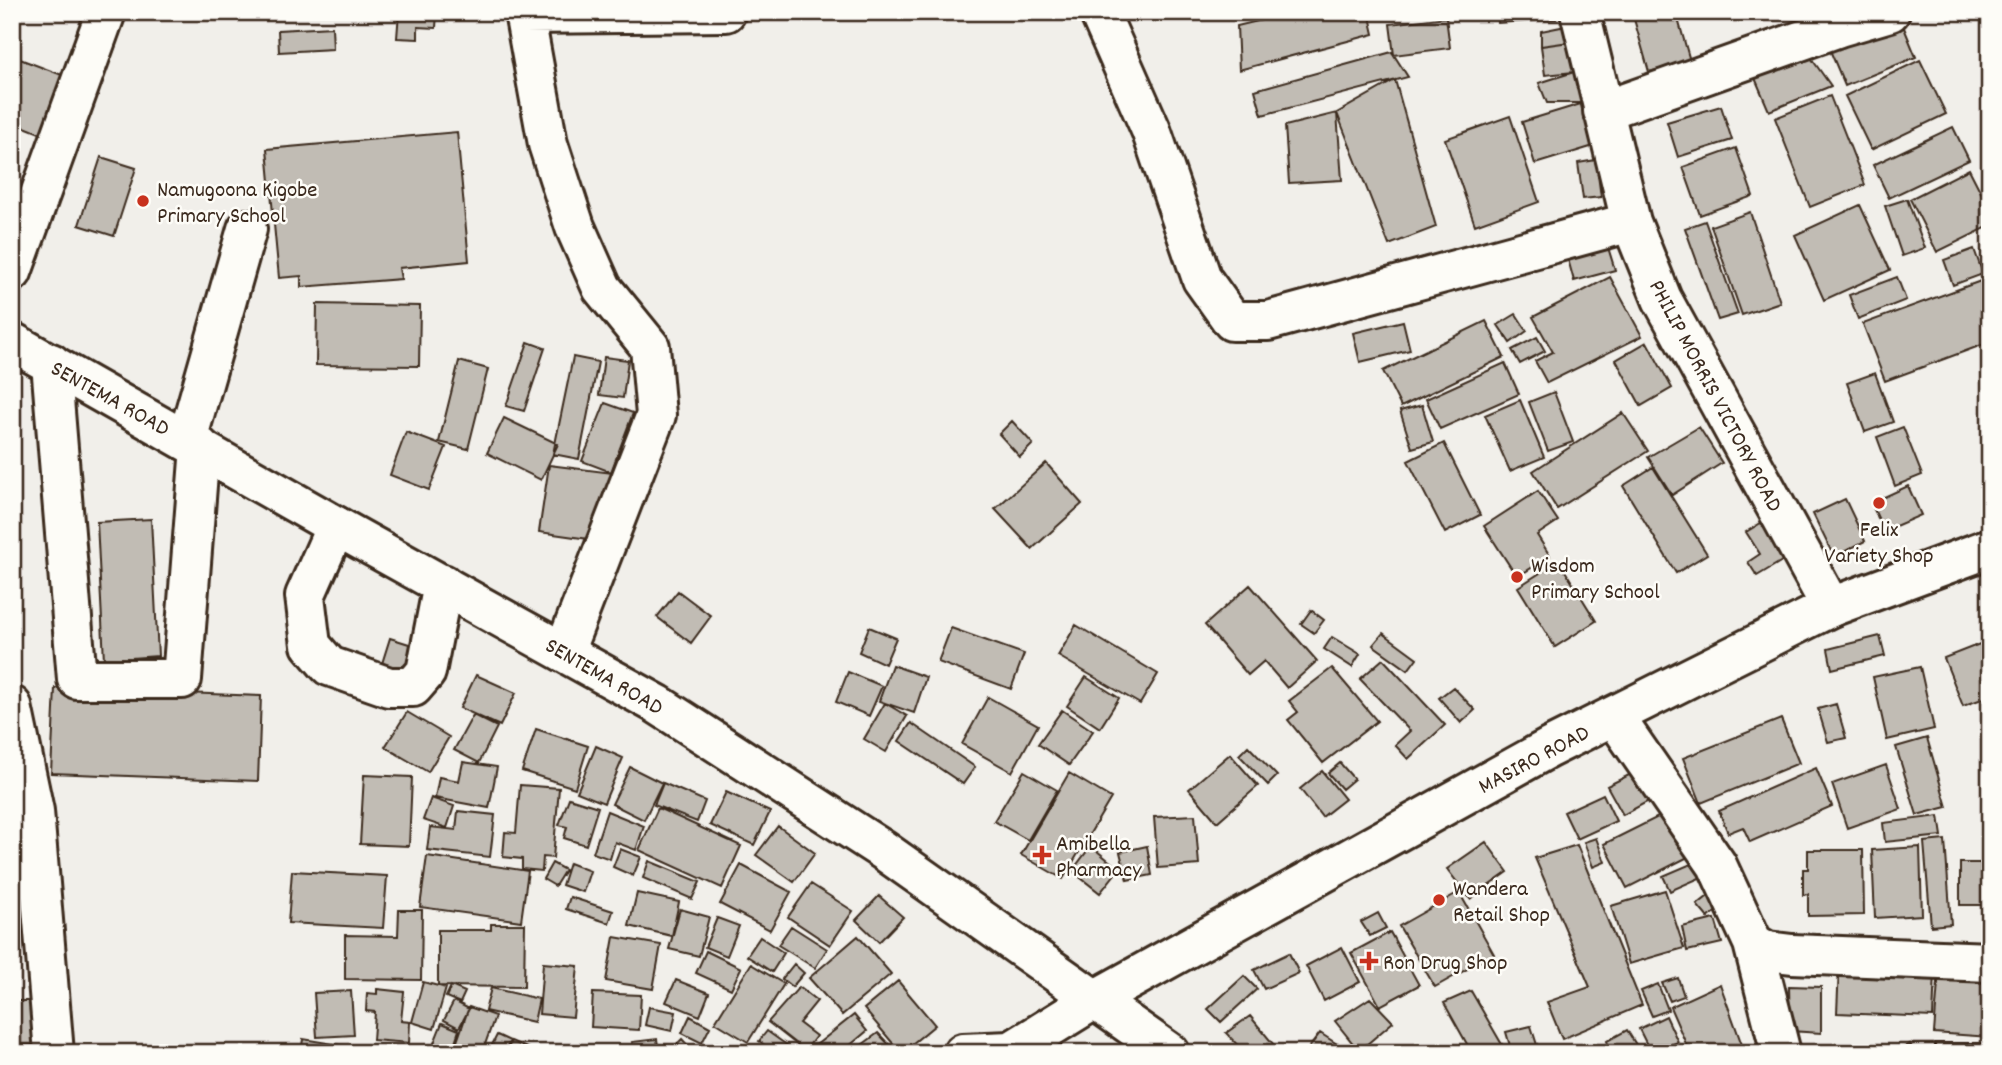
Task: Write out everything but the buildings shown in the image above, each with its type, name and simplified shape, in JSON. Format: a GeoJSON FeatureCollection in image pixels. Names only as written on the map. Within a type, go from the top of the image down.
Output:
{"type":"FeatureCollection","features":[{"type":"Feature","properties":{"kind":"street"},"geometry":{"type":"LineString","coordinates":[[12,272],[106,12]]}},
{"type":"Feature","properties":{"kind":"street"},"geometry":{"type":"LineString","coordinates":[[564,652],[656,415],[650,347],[602,288],[575,228],[548,144],[524,13],[726,12]]}},
{"type":"Feature","properties":{"kind":"street"},"geometry":{"type":"LineString","coordinates":[[1099,12],[1150,130],[1202,279],[1232,321],[1268,321],[1631,222]]}},
{"type":"Feature","properties":{"kind":"street","name":"PHILIP MORRIS VICTORY ROAD"},"geometry":{"type":"LineString","coordinates":[[1580,12],[1631,222],[1662,299],[1831,607]]}},
{"type":"Feature","properties":{"kind":"street"},"geometry":{"type":"LineString","coordinates":[[1603,111],[1873,15]]}},
{"type":"Feature","properties":{"kind":"street"},"geometry":{"type":"LineString","coordinates":[[51,363],[77,679],[182,679],[193,444],[247,229]]}},
{"type":"Feature","properties":{"kind":"street","name":"SENTEMA ROAD"},"geometry":{"type":"LineString","coordinates":[[12,342],[657,704],[883,850],[1092,1001],[1170,1053]]}},
{"type":"Feature","properties":{"kind":"street"},"geometry":{"type":"LineString","coordinates":[[336,526],[305,596],[311,645],[329,666],[389,687],[413,687],[426,672],[443,584]]}},
{"type":"Feature","properties":{"kind":"street","name":"MASIRO ROAD"},"geometry":{"type":"LineString","coordinates":[[1009,1052],[1092,1001],[1537,755],[1831,607],[1990,548]]}},
{"type":"Feature","properties":{"kind":"street"},"geometry":{"type":"LineString","coordinates":[[12,706],[34,811],[54,1053]]}},
{"type":"Feature","properties":{"kind":"street"},"geometry":{"type":"LineString","coordinates":[[1614,716],[1717,865],[1753,943],[1781,1053]]}},
{"type":"Feature","properties":{"kind":"street"},"geometry":{"type":"LineString","coordinates":[[1753,943],[1768,951],[1792,954],[1990,962]]}},
{"type":"Feature","properties":{"kind":"street"},"geometry":{"type":"LineString","coordinates":[[963,1053],[1009,1052]]}},
{"type":"Feature","properties":{"kind":"place","name":"Namugoona Kigobe Primary School"},"geometry":{"type":"Point","coordinates":[143,201]}},
{"type":"Feature","properties":{"kind":"place","name":"Felix Variety Shop"},"geometry":{"type":"Point","coordinates":[1879,503]}},
{"type":"Feature","properties":{"kind":"place","name":"Wisdom Primary School"},"geometry":{"type":"Point","coordinates":[1517,577]}},
{"type":"Feature","properties":{"kind":"place","name":"Amibella Pharmacy"},"geometry":{"type":"Point","coordinates":[1042,855]}},
{"type":"Feature","properties":{"kind":"place","name":"Wandera Retail Shop"},"geometry":{"type":"Point","coordinates":[1439,900]}},
{"type":"Feature","properties":{"kind":"place","name":"Ron Drug Shop"},"geometry":{"type":"Point","coordinates":[1369,961]}}]}
